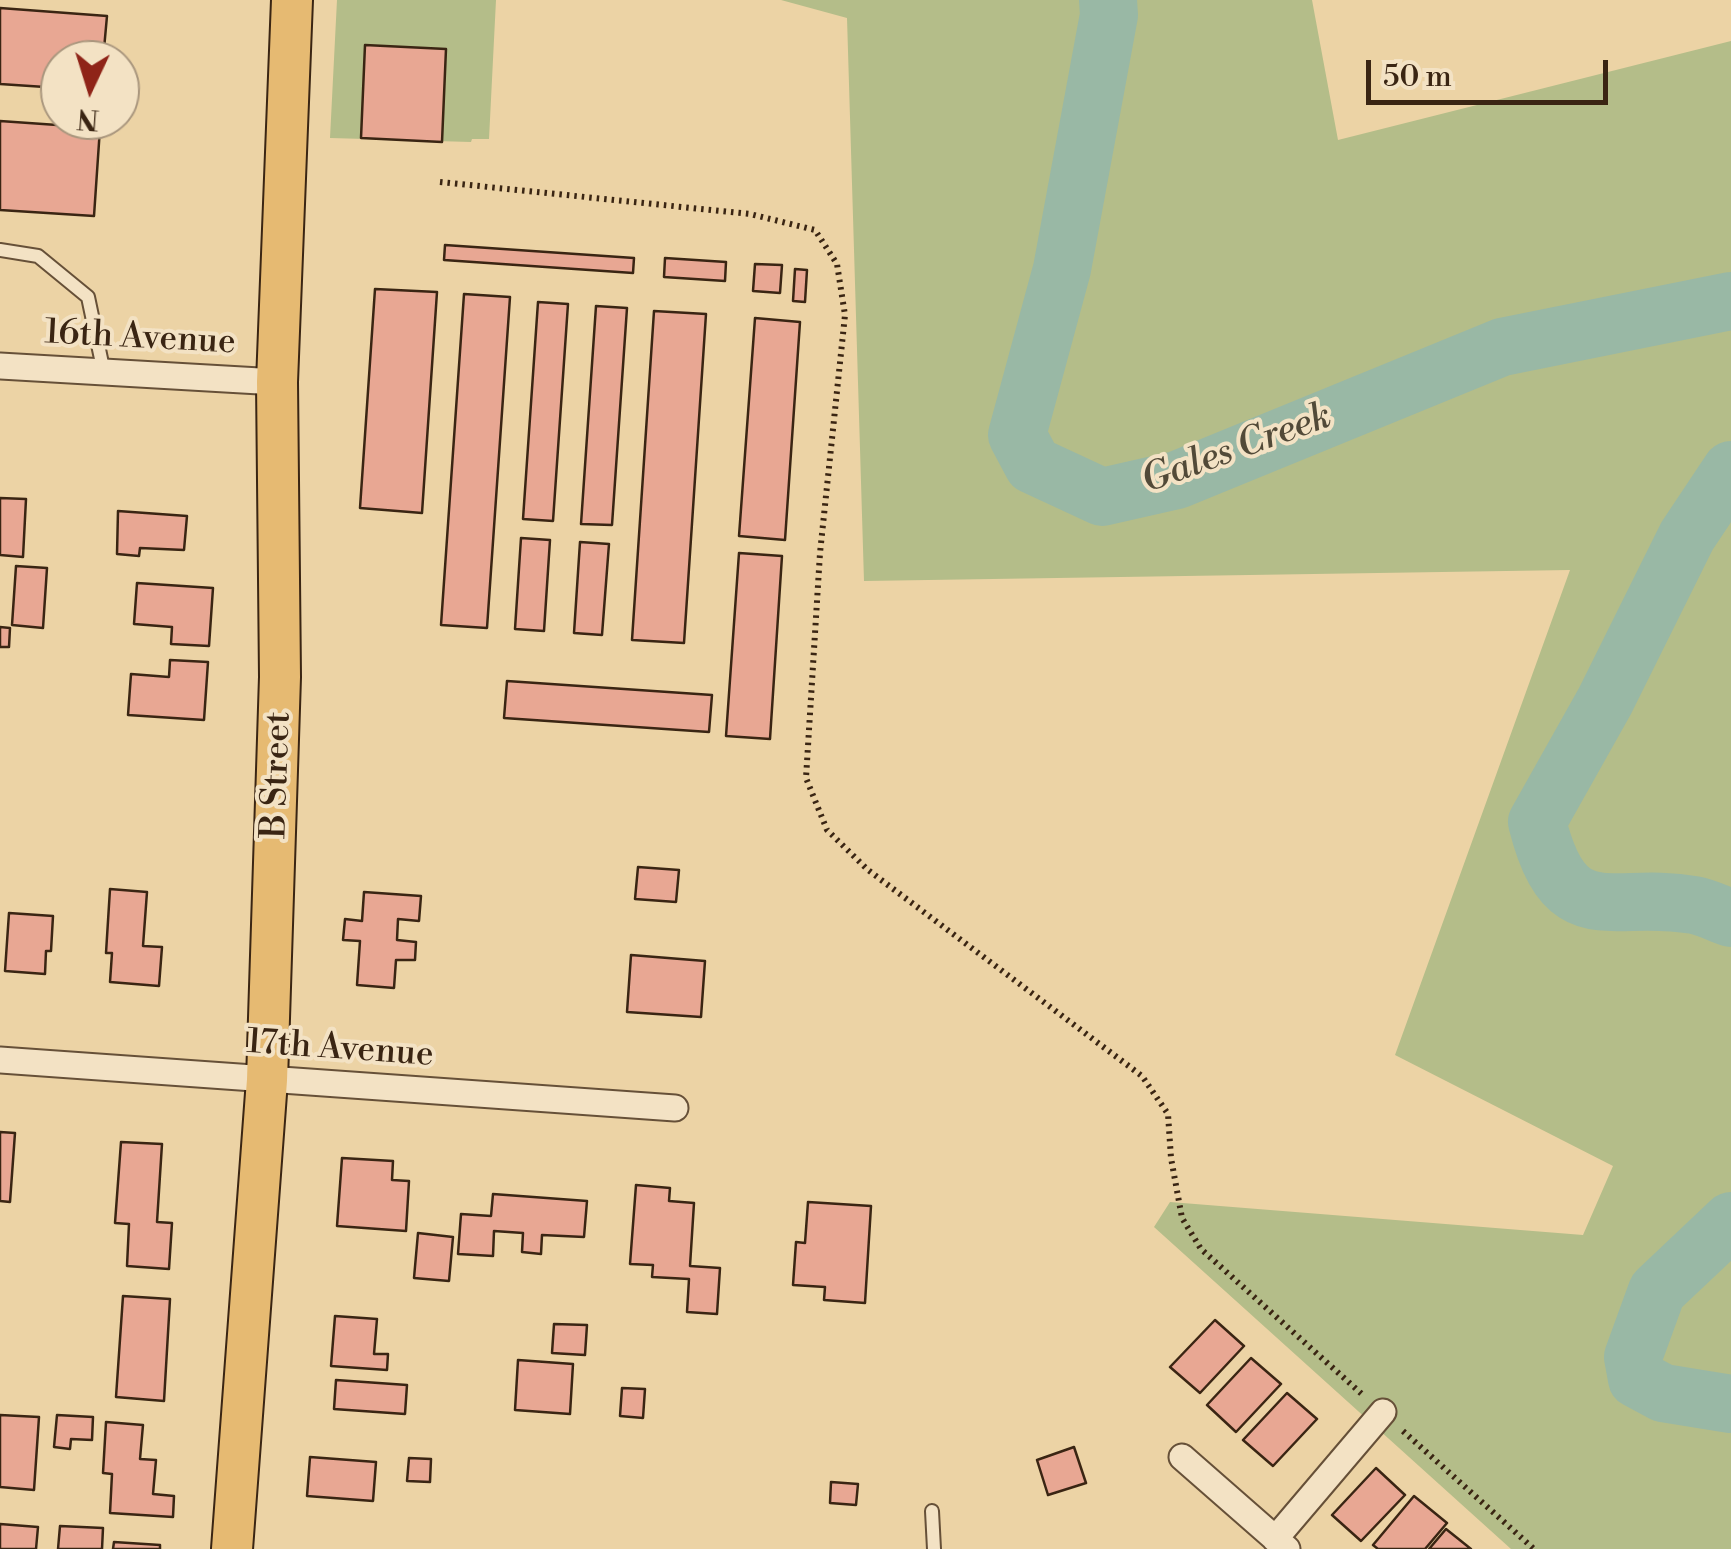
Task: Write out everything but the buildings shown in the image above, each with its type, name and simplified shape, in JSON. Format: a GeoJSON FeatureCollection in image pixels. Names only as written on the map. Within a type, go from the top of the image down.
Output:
{"type":"FeatureCollection","features":[{"type":"Feature","properties":{"kind":"main road","name":"B Street"},"geometry":{"type":"LineString","coordinates":[[232,1549],[268,1080],[280,677],[277,382],[292,0]]}},
{"type":"Feature","properties":{"kind":"street","name":"16th Avenue"},"geometry":{"type":"LineString","coordinates":[[0,366],[277,382]]}},
{"type":"Feature","properties":{"kind":"street","name":"17th Avenue"},"geometry":{"type":"LineString","coordinates":[[0,1060],[675,1108]]}},
{"type":"Feature","properties":{"kind":"street"},"geometry":{"type":"LineString","coordinates":[[1182,1457],[1281,1544],[1382,1412]]}},
{"type":"Feature","properties":{"kind":"lane"},"geometry":{"type":"LineString","coordinates":[[0,250],[38,256],[88,297],[104,373]]}},
{"type":"Feature","properties":{"kind":"lane"},"geometry":{"type":"LineString","coordinates":[[932,1511],[934,1549]]}},
{"type":"Feature","properties":{"kind":"path"},"geometry":{"type":"LineString","coordinates":[[440,182],[750,214],[814,230],[838,264],[844,315],[820,553],[806,778],[827,830],[868,870],[1142,1076],[1168,1114],[1182,1218],[1201,1249],[1534,1549]]}},
{"type":"Feature","properties":{"kind":"green space"},"geometry":{"type":"Polygon","coordinates":[[[337,0],[496,0],[489,139],[471,142],[330,138],[337,0]]]}},
{"type":"Feature","properties":{"kind":"green space"},"geometry":{"type":"Polygon","coordinates":[[[781,0],[1312,0],[1338,140],[1731,41],[1731,1549],[1511,1549],[1154,1227],[1170,1202],[1583,1235],[1613,1166],[1395,1055],[1570,570],[864,581],[847,18],[781,0]]]}},
{"type":"Feature","properties":{"kind":"waterway","name":"Gales Creek"},"geometry":{"type":"LineString","coordinates":[[1108,0],[1109,15],[1062,269],[1017,435],[1033,465],[1102,497],[1177,480],[1502,347],[1731,301]]}},
{"type":"Feature","properties":{"kind":"waterway","name":"Gales Creek"},"geometry":{"type":"LineString","coordinates":[[1731,470],[1687,536],[1605,701],[1537,822],[1549,858],[1562,881],[1577,894],[1595,901],[1694,905],[1731,918]]}},
{"type":"Feature","properties":{"kind":"waterway","name":"Gales Creek"},"geometry":{"type":"LineString","coordinates":[[1731,1221],[1657,1291],[1633,1357],[1637,1379],[1663,1393],[1731,1404]]}}]}
